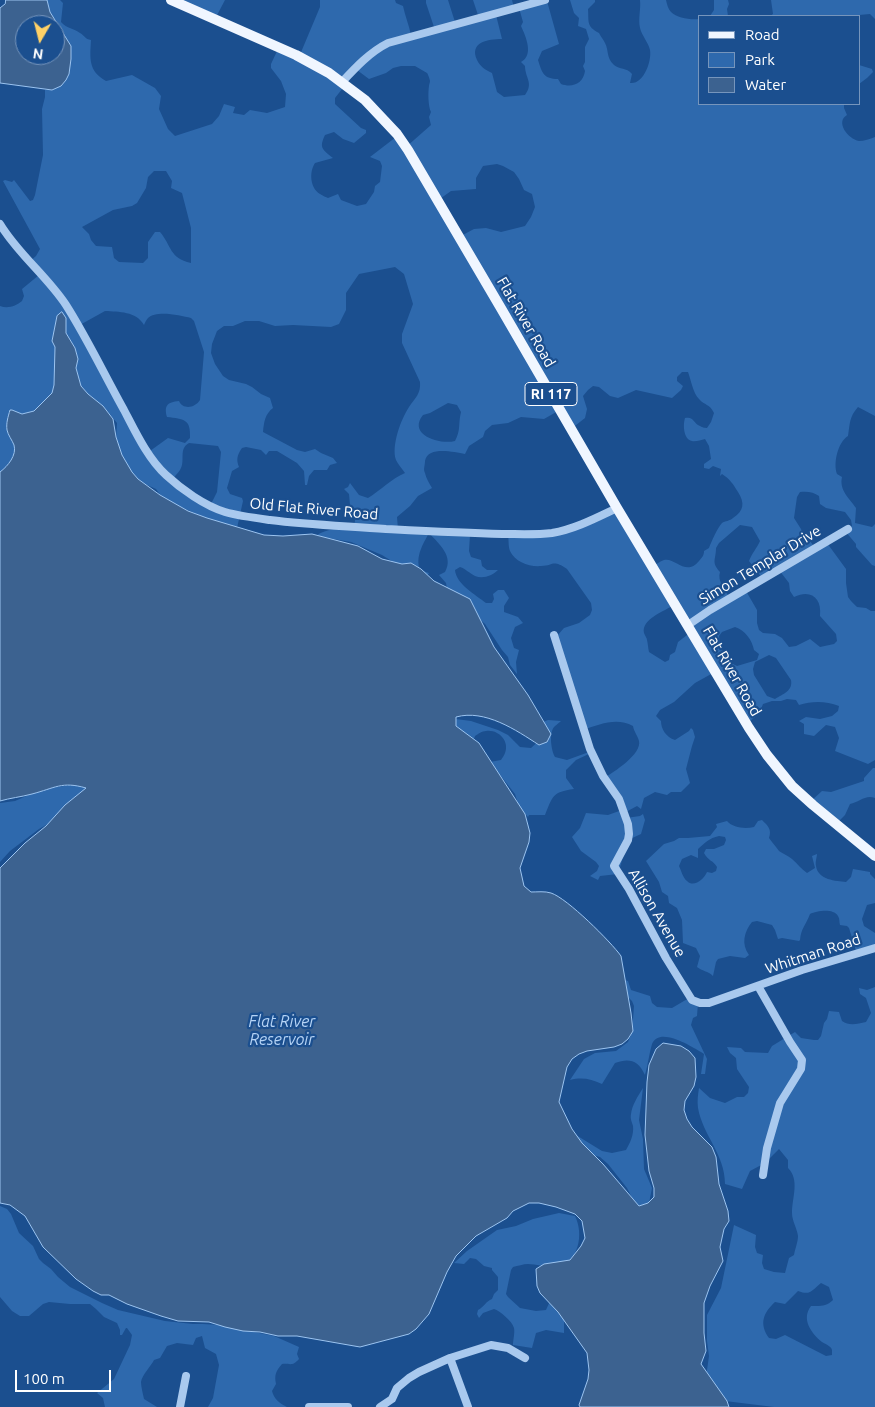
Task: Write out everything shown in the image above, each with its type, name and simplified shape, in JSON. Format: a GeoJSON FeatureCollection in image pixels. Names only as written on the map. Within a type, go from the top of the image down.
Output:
{"type":"FeatureCollection","features":[{"type":"Feature","properties":{"kind":"main road","name":"Flat River Road"},"geometry":{"type":"LineString","coordinates":[[171,0],[313,64],[342,82],[365,100],[402,142],[749,728],[792,786],[875,856]]}},
{"type":"Feature","properties":{"kind":"street"},"geometry":{"type":"LineString","coordinates":[[342,82],[380,46],[545,0]]}},
{"type":"Feature","properties":{"kind":"street","name":"Old Flat River Road"},"geometry":{"type":"LineString","coordinates":[[0,224],[22,254],[65,304],[138,438],[164,474],[178,486],[222,511],[250,517],[328,526],[415,532],[532,534],[570,529],[617,508]]}},
{"type":"Feature","properties":{"kind":"street","name":"Simon Templar Drive"},"geometry":{"type":"LineString","coordinates":[[688,625],[710,610],[848,529]]}},
{"type":"Feature","properties":{"kind":"street","name":"Allison Avenue"},"geometry":{"type":"LineString","coordinates":[[554,635],[590,749],[603,776],[618,799],[628,824],[628,840],[614,866],[629,889],[666,958],[692,1000],[700,1003],[709,1004],[758,986]]}},
{"type":"Feature","properties":{"kind":"street","name":"Whitman Road"},"geometry":{"type":"LineString","coordinates":[[763,1175],[767,1148],[780,1103],[800,1069],[802,1060],[758,986],[802,970],[875,948]]}},
{"type":"Feature","properties":{"kind":"street"},"geometry":{"type":"LineString","coordinates":[[380,1407],[392,1399],[397,1388],[409,1378],[450,1358],[491,1345],[508,1348],[525,1358]]}},
{"type":"Feature","properties":{"kind":"street"},"geometry":{"type":"LineString","coordinates":[[450,1358],[468,1407]]}},
{"type":"Feature","properties":{"kind":"street"},"geometry":{"type":"LineString","coordinates":[[180,1407],[186,1376]]}},
{"type":"Feature","properties":{"kind":"street"},"geometry":{"type":"LineString","coordinates":[[309,1407],[348,1407]]}},
{"type":"Feature","properties":{"kind":"green space"},"geometry":{"type":"Polygon","coordinates":[[[47,0],[60,0],[63,3],[62,15],[52,15],[47,0]]]}},
{"type":"Feature","properties":{"kind":"green space"},"geometry":{"type":"Polygon","coordinates":[[[170,0],[225,0],[215,19],[170,0]]]}},
{"type":"Feature","properties":{"kind":"green space"},"geometry":{"type":"Polygon","coordinates":[[[320,0],[395,0],[396,3],[403,6],[411,35],[435,30],[426,0],[448,0],[455,22],[479,18],[473,0],[512,0],[514,8],[496,15],[502,39],[481,43],[478,45],[475,54],[483,68],[492,73],[497,92],[504,97],[525,95],[529,87],[525,66],[521,62],[527,55],[528,46],[521,26],[523,22],[519,8],[547,1],[559,44],[542,51],[538,60],[544,74],[550,78],[558,79],[561,84],[573,85],[579,82],[584,75],[585,47],[589,39],[586,29],[578,26],[579,18],[574,13],[570,0],[595,0],[588,9],[590,26],[599,33],[611,62],[616,67],[628,70],[632,74],[630,83],[635,83],[643,77],[650,60],[650,50],[640,28],[640,0],[666,0],[671,12],[677,16],[698,19],[698,105],[844,105],[847,115],[842,122],[847,134],[859,141],[875,137],[875,416],[858,407],[855,411],[850,421],[848,436],[841,443],[837,453],[836,469],[837,474],[842,477],[843,490],[856,508],[855,523],[872,527],[875,524],[875,566],[856,547],[856,544],[845,531],[852,526],[851,520],[845,512],[826,508],[820,504],[819,496],[810,492],[800,492],[797,497],[794,518],[815,548],[827,543],[846,569],[848,597],[851,601],[857,607],[875,611],[875,760],[868,764],[835,751],[839,738],[835,727],[826,725],[814,736],[804,734],[804,724],[799,721],[806,717],[820,719],[832,716],[838,711],[839,706],[819,702],[799,705],[796,700],[787,699],[772,701],[763,704],[759,714],[746,724],[713,673],[695,683],[674,702],[660,710],[656,716],[661,721],[665,732],[675,740],[691,728],[693,730],[695,737],[686,769],[690,783],[681,792],[671,792],[667,795],[655,792],[644,798],[641,809],[637,806],[624,813],[626,818],[643,814],[645,820],[641,834],[628,840],[618,874],[600,876],[598,880],[590,876],[597,871],[599,866],[581,851],[572,837],[580,828],[586,813],[608,815],[622,810],[604,778],[632,757],[639,746],[639,741],[633,726],[627,723],[608,722],[583,730],[556,637],[564,628],[579,623],[590,615],[592,610],[591,603],[567,569],[562,566],[556,564],[532,566],[515,558],[509,549],[508,535],[548,534],[614,510],[653,566],[668,560],[685,567],[694,565],[703,556],[704,551],[709,548],[720,525],[737,515],[742,506],[740,496],[733,484],[722,474],[720,476],[721,469],[713,466],[709,469],[704,468],[704,464],[711,459],[709,446],[705,439],[692,441],[685,434],[685,418],[690,418],[698,425],[707,428],[714,413],[697,396],[688,372],[682,372],[677,377],[677,381],[683,386],[672,398],[636,390],[618,398],[610,396],[599,387],[593,386],[583,396],[587,409],[585,418],[571,429],[558,411],[544,419],[521,417],[508,423],[492,425],[485,431],[483,437],[469,446],[465,454],[442,451],[431,453],[427,456],[424,470],[432,488],[418,496],[397,517],[398,529],[470,535],[469,551],[471,557],[481,560],[482,566],[487,570],[498,570],[493,574],[481,577],[475,576],[460,567],[455,570],[456,575],[467,589],[486,603],[492,603],[494,599],[493,594],[498,590],[504,590],[509,598],[504,606],[504,612],[518,617],[523,623],[515,627],[511,638],[514,648],[519,650],[516,662],[517,674],[510,665],[508,657],[485,624],[447,589],[446,583],[439,575],[445,572],[448,561],[447,556],[429,533],[420,551],[418,560],[420,570],[429,573],[427,576],[398,565],[382,555],[351,542],[316,536],[329,530],[354,528],[356,513],[350,505],[349,494],[344,489],[350,483],[359,495],[368,498],[405,473],[396,460],[396,440],[403,418],[419,393],[420,382],[402,343],[402,334],[413,304],[404,274],[395,267],[359,274],[346,293],[346,310],[339,324],[331,327],[275,326],[259,321],[245,321],[233,326],[224,326],[217,331],[211,353],[215,364],[223,376],[229,380],[246,384],[270,398],[273,408],[264,422],[263,432],[297,450],[305,452],[315,449],[333,458],[337,463],[330,465],[327,470],[314,470],[309,476],[307,485],[305,485],[304,471],[297,463],[277,451],[269,451],[266,455],[261,450],[242,448],[238,458],[239,467],[232,471],[227,488],[230,494],[242,498],[243,501],[237,528],[215,522],[167,501],[156,489],[138,481],[115,456],[117,423],[103,406],[81,386],[76,368],[78,359],[75,348],[66,333],[66,318],[55,347],[52,393],[34,411],[22,414],[10,410],[7,428],[15,449],[9,463],[0,472],[0,306],[12,306],[22,301],[24,296],[22,289],[39,275],[29,262],[40,249],[3,181],[12,182],[14,180],[30,201],[33,200],[43,155],[42,109],[45,90],[52,90],[63,65],[65,65],[65,60],[71,46],[65,36],[65,25],[91,40],[91,64],[100,77],[106,81],[132,75],[155,88],[161,96],[159,109],[168,129],[175,136],[212,124],[219,116],[224,104],[235,107],[233,113],[244,115],[250,110],[267,113],[285,107],[286,94],[281,81],[271,68],[271,64],[278,49],[299,57],[320,7],[320,0]],[[401,66],[369,79],[357,70],[335,98],[335,104],[361,128],[366,130],[366,133],[354,143],[343,139],[334,132],[325,135],[322,146],[333,158],[315,163],[311,175],[314,188],[322,195],[328,198],[338,194],[341,200],[357,206],[366,204],[374,192],[375,186],[380,182],[382,166],[380,161],[370,157],[396,137],[406,147],[431,125],[428,95],[430,81],[427,73],[415,66],[401,66]],[[497,164],[483,166],[476,178],[476,189],[451,191],[437,201],[459,237],[474,229],[486,228],[501,232],[525,226],[531,217],[535,207],[532,194],[524,190],[514,172],[497,164]],[[154,171],[148,177],[146,188],[137,203],[113,210],[82,227],[96,246],[112,247],[114,258],[119,262],[143,263],[148,258],[148,242],[155,232],[160,232],[175,255],[191,263],[191,228],[182,193],[171,188],[172,181],[166,171],[154,171]],[[105,311],[78,326],[150,451],[168,438],[185,443],[190,438],[188,424],[178,418],[167,417],[166,407],[172,402],[179,401],[183,406],[189,407],[195,405],[200,400],[204,352],[194,321],[186,317],[157,314],[147,319],[144,325],[141,320],[132,315],[105,311]],[[448,403],[423,415],[419,422],[419,428],[422,433],[434,440],[455,441],[459,430],[461,412],[457,405],[448,403]],[[189,443],[184,448],[182,467],[172,480],[210,506],[217,492],[221,452],[218,446],[189,443]],[[740,525],[719,543],[716,548],[715,563],[720,572],[722,585],[730,598],[746,591],[757,610],[759,630],[763,633],[775,634],[782,638],[789,647],[796,646],[810,639],[820,647],[834,644],[837,641],[836,634],[820,616],[819,604],[814,597],[806,594],[794,597],[790,591],[789,583],[779,570],[763,579],[749,561],[760,541],[752,527],[740,525]],[[674,605],[654,616],[644,628],[649,652],[665,662],[675,652],[678,642],[691,632],[674,605]],[[735,627],[722,632],[719,636],[720,645],[727,660],[725,663],[729,662],[737,666],[757,660],[759,654],[754,650],[748,636],[742,630],[735,627]],[[769,655],[755,662],[754,675],[767,696],[775,699],[787,692],[791,680],[776,658],[769,655]]]}},
{"type":"Feature","properties":{"kind":"green space"},"geometry":{"type":"Polygon","coordinates":[[[714,0],[728,0],[728,15],[711,15],[714,10],[714,0]]]}},
{"type":"Feature","properties":{"kind":"green space"},"geometry":{"type":"Polygon","coordinates":[[[771,0],[875,0],[875,19],[870,14],[772,15],[773,14],[771,0]]]}},
{"type":"Feature","properties":{"kind":"green space"},"geometry":{"type":"Polygon","coordinates":[[[860,65],[872,69],[873,72],[860,83],[860,65]]]}},
{"type":"Feature","properties":{"kind":"green space"},"geometry":{"type":"Polygon","coordinates":[[[448,718],[471,721],[498,730],[508,735],[520,747],[531,748],[543,737],[543,722],[548,720],[561,721],[554,727],[551,733],[555,757],[567,760],[589,752],[591,753],[576,760],[566,770],[566,778],[574,789],[554,796],[545,815],[529,815],[528,817],[519,807],[515,794],[490,762],[501,760],[505,754],[506,744],[502,737],[495,732],[485,731],[475,736],[472,744],[448,718]]]}},
{"type":"Feature","properties":{"kind":"green space"},"geometry":{"type":"Polygon","coordinates":[[[875,768],[875,798],[866,798],[850,804],[845,815],[836,824],[810,802],[822,791],[831,792],[864,781],[864,778],[875,768]]]}},
{"type":"Feature","properties":{"kind":"green space"},"geometry":{"type":"Polygon","coordinates":[[[78,784],[92,787],[74,809],[39,829],[10,851],[0,862],[0,803],[15,801],[42,789],[78,784]]]}},
{"type":"Feature","properties":{"kind":"green space"},"geometry":{"type":"Polygon","coordinates":[[[762,820],[768,826],[770,830],[769,838],[779,851],[791,858],[807,873],[815,868],[812,856],[817,854],[817,871],[828,879],[846,882],[851,877],[853,869],[870,872],[875,879],[875,903],[867,905],[862,919],[864,926],[875,933],[875,949],[857,954],[849,928],[840,925],[839,917],[836,913],[821,911],[810,914],[799,941],[778,939],[772,925],[757,921],[752,922],[744,938],[745,947],[749,955],[745,958],[730,956],[718,959],[713,976],[697,967],[700,956],[696,948],[683,943],[682,920],[677,908],[669,903],[668,896],[662,892],[659,882],[646,861],[664,844],[679,838],[710,836],[717,827],[716,824],[727,821],[736,827],[747,828],[754,827],[758,821],[762,820]],[[719,836],[710,839],[698,849],[698,858],[691,855],[682,859],[679,866],[687,881],[693,884],[696,883],[707,872],[712,873],[716,871],[717,867],[704,853],[706,849],[714,849],[724,845],[725,837],[719,836]]]}},
{"type":"Feature","properties":{"kind":"green space"},"geometry":{"type":"Polygon","coordinates":[[[625,980],[628,981],[631,990],[650,996],[652,1003],[657,1007],[672,1008],[689,998],[698,1003],[697,1016],[693,1018],[691,1025],[707,1059],[705,1074],[701,1074],[704,1054],[675,1039],[661,1037],[652,1044],[645,1075],[636,1063],[625,1061],[615,1063],[602,1084],[586,1079],[570,1080],[584,1059],[595,1053],[616,1051],[628,1042],[632,1032],[634,1006],[627,996],[625,980]]]}},
{"type":"Feature","properties":{"kind":"green space"},"geometry":{"type":"Polygon","coordinates":[[[875,987],[875,1407],[774,1407],[725,1401],[706,1377],[709,1356],[707,1315],[721,1288],[734,1225],[756,1235],[755,1247],[757,1253],[763,1255],[762,1263],[764,1269],[785,1273],[789,1258],[794,1255],[798,1238],[792,1213],[795,1184],[792,1173],[788,1168],[788,1160],[779,1149],[765,1163],[750,1171],[742,1189],[725,1184],[724,1173],[718,1154],[701,1118],[698,1105],[699,1088],[710,1098],[725,1103],[737,1097],[744,1097],[748,1093],[749,1087],[737,1069],[736,1058],[727,1047],[741,1048],[745,1052],[768,1053],[772,1046],[795,1032],[801,1038],[818,1040],[829,1011],[839,1012],[842,1021],[847,1024],[866,1022],[871,1013],[866,998],[860,994],[859,988],[867,990],[875,987]],[[821,1283],[809,1293],[798,1291],[785,1304],[775,1302],[765,1315],[763,1323],[769,1338],[776,1339],[785,1335],[826,1356],[832,1355],[830,1347],[818,1338],[811,1330],[807,1321],[808,1311],[811,1306],[825,1305],[833,1300],[829,1287],[821,1283]]]}},
{"type":"Feature","properties":{"kind":"green space"},"geometry":{"type":"Polygon","coordinates":[[[643,1088],[639,1120],[643,1139],[644,1169],[652,1188],[649,1203],[645,1207],[634,1202],[627,1188],[608,1164],[600,1157],[585,1153],[576,1135],[602,1151],[612,1153],[626,1150],[633,1133],[632,1111],[643,1088]]]}},
{"type":"Feature","properties":{"kind":"green space"},"geometry":{"type":"Polygon","coordinates":[[[0,1206],[7,1209],[11,1214],[19,1233],[33,1246],[43,1263],[70,1287],[102,1303],[118,1310],[165,1321],[219,1325],[274,1336],[299,1347],[297,1354],[299,1359],[293,1364],[282,1364],[278,1369],[275,1376],[276,1384],[272,1391],[277,1400],[287,1407],[208,1407],[213,1398],[219,1365],[216,1354],[205,1348],[202,1336],[196,1338],[193,1345],[177,1343],[167,1346],[160,1358],[154,1360],[145,1374],[141,1382],[144,1399],[157,1407],[105,1407],[103,1398],[97,1393],[114,1379],[130,1345],[132,1335],[126,1328],[122,1335],[120,1335],[117,1323],[104,1317],[90,1304],[49,1302],[43,1304],[29,1316],[20,1316],[12,1311],[0,1297],[0,1206]]]}},
{"type":"Feature","properties":{"kind":"green space"},"geometry":{"type":"Polygon","coordinates":[[[559,1213],[575,1216],[578,1223],[578,1247],[574,1254],[570,1260],[556,1267],[528,1264],[513,1267],[506,1294],[520,1308],[536,1311],[546,1310],[550,1301],[564,1318],[564,1333],[546,1330],[536,1333],[532,1348],[513,1345],[514,1328],[506,1317],[494,1309],[483,1313],[479,1318],[477,1314],[478,1310],[492,1299],[498,1290],[498,1277],[492,1268],[484,1266],[476,1259],[470,1258],[464,1264],[454,1263],[467,1251],[497,1230],[559,1213]]]}},
{"type":"Feature","properties":{"kind":"water"},"geometry":{"type":"Polygon","coordinates":[[[6,0],[47,0],[52,15],[15,15],[15,65],[65,65],[65,36],[71,46],[71,59],[69,74],[61,86],[52,90],[0,83],[0,8],[5,4],[6,0]]]}},
{"type":"Feature","properties":{"kind":"water","name":"Flat River Reservoir"},"geometry":{"type":"Polygon","coordinates":[[[62,312],[66,318],[66,333],[75,348],[78,359],[76,368],[81,386],[103,406],[113,419],[122,455],[132,472],[138,479],[160,495],[188,511],[264,535],[312,534],[358,546],[382,559],[402,564],[411,563],[434,581],[470,599],[494,647],[528,695],[551,734],[547,742],[539,745],[510,727],[489,718],[467,715],[456,717],[456,726],[479,743],[525,814],[530,833],[529,842],[520,868],[524,886],[531,892],[551,893],[567,903],[599,931],[621,956],[633,1031],[622,1044],[587,1051],[572,1059],[567,1067],[559,1102],[572,1129],[582,1143],[639,1206],[648,1203],[654,1197],[645,1135],[649,1065],[656,1049],[663,1043],[681,1046],[695,1058],[696,1077],[694,1086],[685,1101],[684,1110],[692,1127],[712,1147],[716,1157],[719,1184],[728,1211],[729,1221],[724,1229],[720,1247],[723,1261],[710,1286],[704,1303],[706,1351],[701,1364],[727,1401],[729,1407],[580,1407],[579,1405],[588,1379],[587,1353],[558,1312],[540,1293],[537,1286],[536,1269],[544,1264],[570,1260],[585,1238],[582,1221],[575,1214],[556,1207],[529,1203],[513,1211],[507,1218],[476,1236],[456,1256],[429,1314],[416,1329],[409,1334],[360,1347],[297,1336],[278,1336],[243,1331],[209,1322],[178,1321],[127,1304],[109,1295],[101,1295],[76,1279],[43,1247],[25,1216],[10,1205],[0,1203],[0,868],[25,843],[46,826],[65,805],[86,788],[64,785],[0,801],[0,472],[9,463],[15,449],[7,430],[10,410],[22,414],[34,411],[52,393],[55,347],[52,341],[57,316],[62,312]]]}}]}
